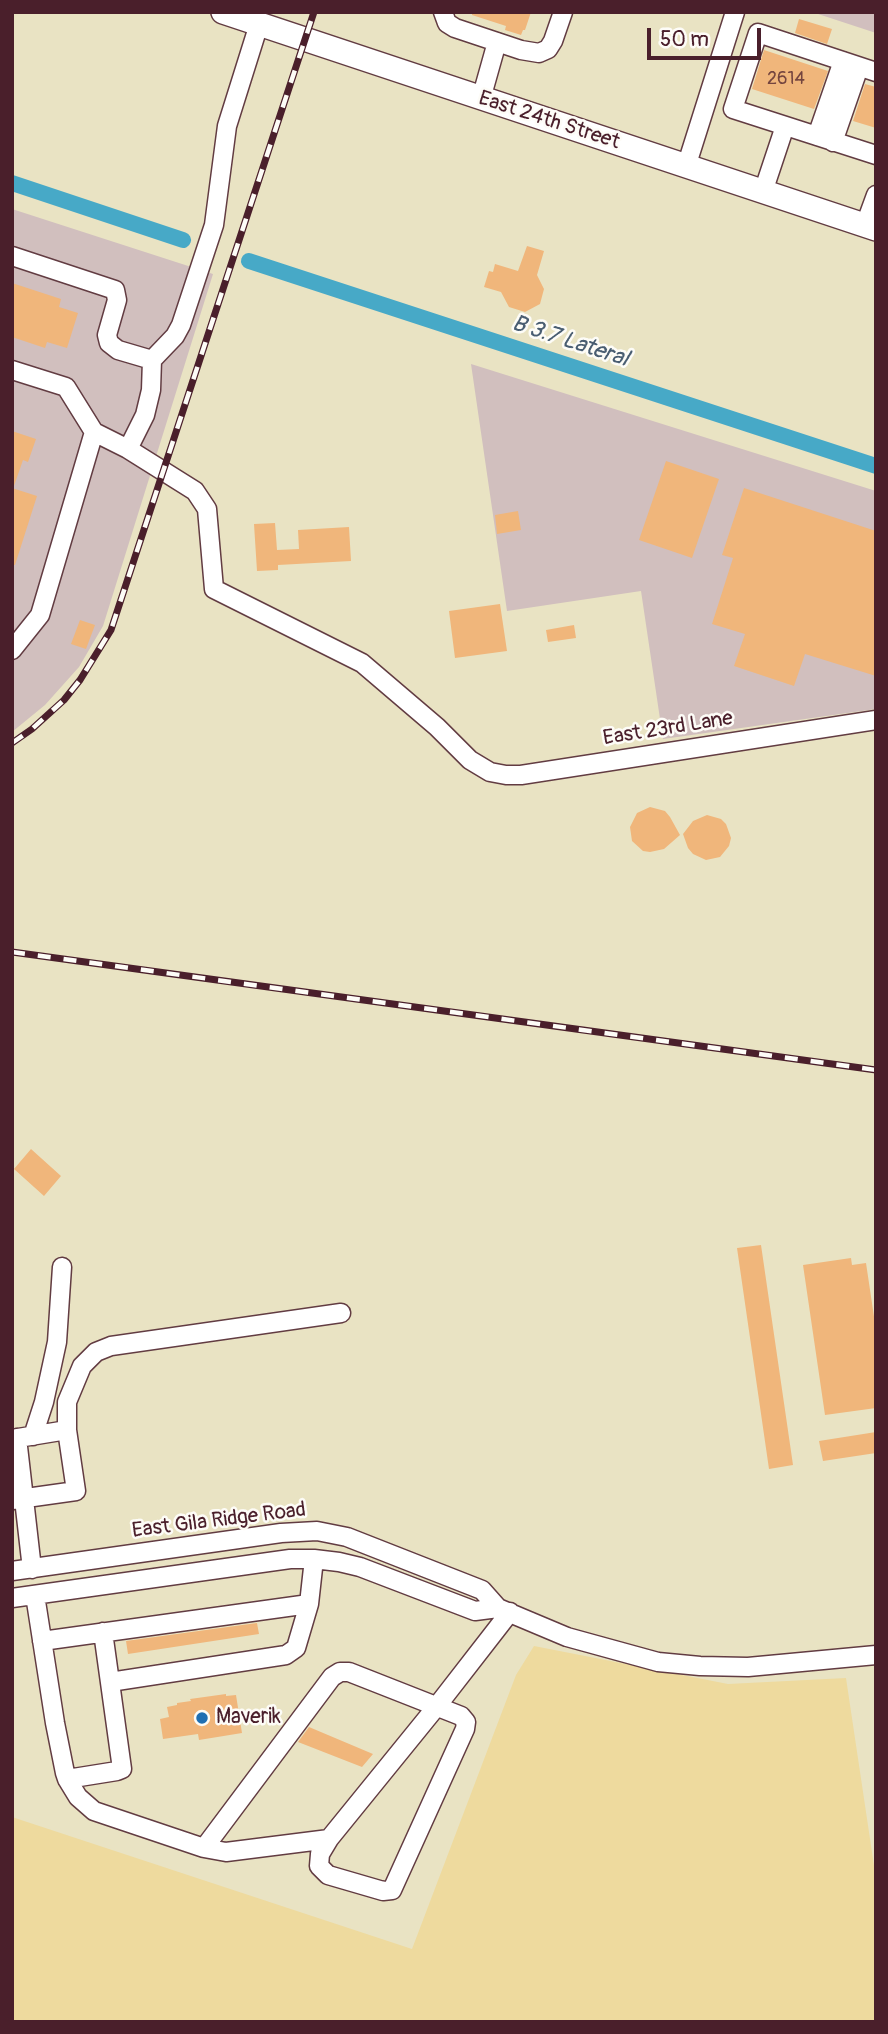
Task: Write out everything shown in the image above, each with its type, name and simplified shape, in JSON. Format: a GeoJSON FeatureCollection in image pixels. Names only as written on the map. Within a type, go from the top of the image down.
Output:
{"type":"FeatureCollection","features":[{"type":"Feature","properties":{"kind":"main road","name":"East 24th Street"},"geometry":{"type":"LineString","coordinates":[[223,12],[870,227]]}},
{"type":"Feature","properties":{"kind":"street"},"geometry":{"type":"LineString","coordinates":[[443,12],[447,23],[455,28],[539,53],[548,49],[553,41],[563,12]]}},
{"type":"Feature","properties":{"kind":"street"},"geometry":{"type":"LineString","coordinates":[[686,167],[734,12]]}},
{"type":"Feature","properties":{"kind":"street"},"geometry":{"type":"LineString","coordinates":[[12,370],[66,387],[94,432],[128,449],[145,415],[151,390],[152,360],[168,344],[181,325],[214,225],[227,126],[259,24]]}},
{"type":"Feature","properties":{"kind":"street"},"geometry":{"type":"LineString","coordinates":[[825,139],[859,67],[758,33],[733,109],[825,139],[876,155]]}},
{"type":"Feature","properties":{"kind":"street"},"geometry":{"type":"LineString","coordinates":[[481,99],[497,42]]}},
{"type":"Feature","properties":{"kind":"street"},"geometry":{"type":"LineString","coordinates":[[763,192],[785,126]]}},
{"type":"Feature","properties":{"kind":"street"},"geometry":{"type":"LineString","coordinates":[[870,227],[876,195]]}},
{"type":"Feature","properties":{"kind":"street"},"geometry":{"type":"LineString","coordinates":[[12,256],[115,290],[117,300],[107,335],[109,343],[118,350],[152,360]]}},
{"type":"Feature","properties":{"kind":"street"},"geometry":{"type":"LineString","coordinates":[[12,650],[40,615],[94,432]]}},
{"type":"Feature","properties":{"kind":"street","name":"East 23rd Lane"},"geometry":{"type":"LineString","coordinates":[[128,449],[195,491],[207,509],[214,589],[362,663],[437,727],[470,760],[490,772],[521,775],[876,720]]}},
{"type":"Feature","properties":{"kind":"street"},"geometry":{"type":"LineString","coordinates":[[32,1569],[18,1499],[21,1438],[44,1402],[57,1342],[62,1268]]}},
{"type":"Feature","properties":{"kind":"street"},"geometry":{"type":"LineString","coordinates":[[18,1499],[76,1491],[67,1430],[67,1402],[82,1366],[96,1352],[111,1346],[341,1313]]}},
{"type":"Feature","properties":{"kind":"street"},"geometry":{"type":"LineString","coordinates":[[21,1438],[67,1430]]}},
{"type":"Feature","properties":{"kind":"street","name":"East Gila Ridge Road"},"geometry":{"type":"LineString","coordinates":[[12,1572],[281,1533],[317,1531],[347,1537],[482,1590],[504,1610],[567,1637],[658,1662],[748,1667],[876,1655]]}},
{"type":"Feature","properties":{"kind":"street","name":"East Gila Ridge Road"},"geometry":{"type":"LineString","coordinates":[[12,1598],[290,1559],[314,1559],[360,1567],[475,1611],[504,1610]]}},
{"type":"Feature","properties":{"kind":"street"},"geometry":{"type":"LineString","coordinates":[[110,1682],[286,1655],[296,1648],[309,1604],[314,1559]]}},
{"type":"Feature","properties":{"kind":"street"},"geometry":{"type":"LineString","coordinates":[[36,1595],[66,1779],[78,1797],[94,1811],[204,1848],[226,1852],[329,1839]]}},
{"type":"Feature","properties":{"kind":"street"},"geometry":{"type":"LineString","coordinates":[[42,1641],[309,1604]]}},
{"type":"Feature","properties":{"kind":"street"},"geometry":{"type":"LineString","coordinates":[[204,1848],[332,1677],[340,1672],[349,1672],[437,1706],[461,1716],[466,1723],[393,1890],[383,1891],[327,1875],[319,1866],[320,1854],[329,1839],[437,1706],[504,1610]]}},
{"type":"Feature","properties":{"kind":"street"},"geometry":{"type":"LineString","coordinates":[[66,1779],[122,1769],[103,1632]]}},
{"type":"Feature","properties":{"kind":"shaded area"},"geometry":{"type":"Polygon","coordinates":[[[812,12],[876,12],[876,33],[812,12]]]}},
{"type":"Feature","properties":{"kind":"shaded area"},"geometry":{"type":"Polygon","coordinates":[[[12,209],[213,274],[103,626],[79,667],[45,705],[12,732],[12,209]]]}},
{"type":"Feature","properties":{"kind":"shaded area"},"geometry":{"type":"Polygon","coordinates":[[[471,364],[876,491],[876,709],[663,739],[641,591],[507,611],[471,364]]]}},
{"type":"Feature","properties":{"kind":"sand"},"geometry":{"type":"Polygon","coordinates":[[[534,1646],[728,1684],[846,1678],[876,1879],[876,2022],[12,2022],[12,1817],[412,1949],[516,1675],[534,1646]]]}},
{"type":"Feature","properties":{"kind":"building"},"geometry":{"type":"Polygon","coordinates":[[[472,12],[531,12],[521,35],[505,30],[506,26],[472,15],[472,12]]]}},
{"type":"Feature","properties":{"kind":"building"},"geometry":{"type":"Polygon","coordinates":[[[799,19],[832,29],[827,44],[795,33],[799,19]]]}},
{"type":"Feature","properties":{"kind":"building"},"geometry":{"type":"Polygon","coordinates":[[[764,50],[828,71],[814,109],[752,89],[764,50]]]}},
{"type":"Feature","properties":{"kind":"building"},"geometry":{"type":"Polygon","coordinates":[[[865,84],[876,87],[876,128],[853,121],[865,84]]]}},
{"type":"Feature","properties":{"kind":"building"},"geometry":{"type":"Polygon","coordinates":[[[527,246],[544,251],[537,275],[544,289],[540,304],[525,312],[509,307],[501,292],[484,287],[489,271],[493,272],[495,264],[518,271],[527,246]]]}},
{"type":"Feature","properties":{"kind":"building"},"geometry":{"type":"Polygon","coordinates":[[[12,283],[61,299],[59,307],[78,313],[67,348],[47,342],[45,348],[12,337],[12,283]]]}},
{"type":"Feature","properties":{"kind":"building"},"geometry":{"type":"Polygon","coordinates":[[[12,431],[36,439],[28,462],[23,460],[14,486],[12,485],[12,431]]]}},
{"type":"Feature","properties":{"kind":"building"},"geometry":{"type":"Polygon","coordinates":[[[666,461],[719,479],[692,558],[639,540],[666,461]]]}},
{"type":"Feature","properties":{"kind":"building"},"geometry":{"type":"Polygon","coordinates":[[[12,488],[37,496],[15,565],[12,565],[12,488]]]}},
{"type":"Feature","properties":{"kind":"building"},"geometry":{"type":"Polygon","coordinates":[[[744,488],[876,531],[876,676],[805,654],[794,686],[734,666],[745,634],[712,624],[733,558],[722,555],[744,488]]]}},
{"type":"Feature","properties":{"kind":"building"},"geometry":{"type":"Polygon","coordinates":[[[518,511],[521,530],[497,534],[495,515],[518,511]]]}},
{"type":"Feature","properties":{"kind":"building"},"geometry":{"type":"Polygon","coordinates":[[[275,523],[277,550],[299,549],[298,530],[349,527],[351,561],[278,565],[278,570],[257,571],[254,524],[275,523]]]}},
{"type":"Feature","properties":{"kind":"building"},"geometry":{"type":"Polygon","coordinates":[[[500,604],[507,651],[455,658],[449,611],[500,604]]]}},
{"type":"Feature","properties":{"kind":"building"},"geometry":{"type":"Polygon","coordinates":[[[80,620],[95,625],[86,649],[71,644],[80,620]]]}},
{"type":"Feature","properties":{"kind":"building"},"geometry":{"type":"Polygon","coordinates":[[[574,625],[576,638],[548,642],[546,630],[574,625]]]}},
{"type":"Feature","properties":{"kind":"building"},"geometry":{"type":"Polygon","coordinates":[[[650,807],[665,811],[680,835],[664,849],[650,852],[643,851],[632,841],[630,827],[637,813],[650,807]]]}},
{"type":"Feature","properties":{"kind":"building"},"geometry":{"type":"Polygon","coordinates":[[[707,815],[721,819],[731,838],[729,846],[720,857],[706,860],[693,854],[683,834],[693,821],[707,815]]]}},
{"type":"Feature","properties":{"kind":"building"},"geometry":{"type":"Polygon","coordinates":[[[31,1149],[61,1176],[44,1196],[14,1169],[31,1149]]]}},
{"type":"Feature","properties":{"kind":"building"},"geometry":{"type":"Polygon","coordinates":[[[761,1245],[793,1465],[769,1469],[737,1248],[761,1245]]]}},
{"type":"Feature","properties":{"kind":"building"},"geometry":{"type":"Polygon","coordinates":[[[851,1258],[852,1265],[866,1263],[876,1330],[876,1408],[825,1415],[803,1265],[851,1258]]]}},
{"type":"Feature","properties":{"kind":"building"},"geometry":{"type":"Polygon","coordinates":[[[876,1432],[876,1453],[823,1461],[819,1441],[876,1432]]]}},
{"type":"Feature","properties":{"kind":"building"},"geometry":{"type":"Polygon","coordinates":[[[257,1623],[259,1634],[128,1654],[126,1641],[257,1623]]]}},
{"type":"Feature","properties":{"kind":"building","name":"Maverik"},"geometry":{"type":"Polygon","coordinates":[[[236,1695],[242,1733],[199,1740],[198,1734],[163,1739],[160,1719],[169,1717],[167,1707],[191,1701],[190,1699],[236,1695]]]}},
{"type":"Feature","properties":{"kind":"building"},"geometry":{"type":"Polygon","coordinates":[[[309,1727],[373,1754],[362,1767],[298,1742],[309,1727]]]}},
{"type":"Feature","properties":{"kind":"waterway","name":"B 3.7 Lateral"},"geometry":{"type":"LineString","coordinates":[[12,183],[183,240]]}},
{"type":"Feature","properties":{"kind":"waterway","name":"B 3.7 Lateral"},"geometry":{"type":"LineString","coordinates":[[249,261],[876,466]]}},
{"type":"Feature","properties":{"kind":"railway"},"geometry":{"type":"LineString","coordinates":[[12,743],[64,700],[80,680],[111,630],[314,12]]}},
{"type":"Feature","properties":{"kind":"railway"},"geometry":{"type":"LineString","coordinates":[[12,952],[876,1070]]}},
{"type":"Feature","properties":{"kind":"place","name":"Maverik"},"geometry":{"type":"Point","coordinates":[202,1718]}}]}
